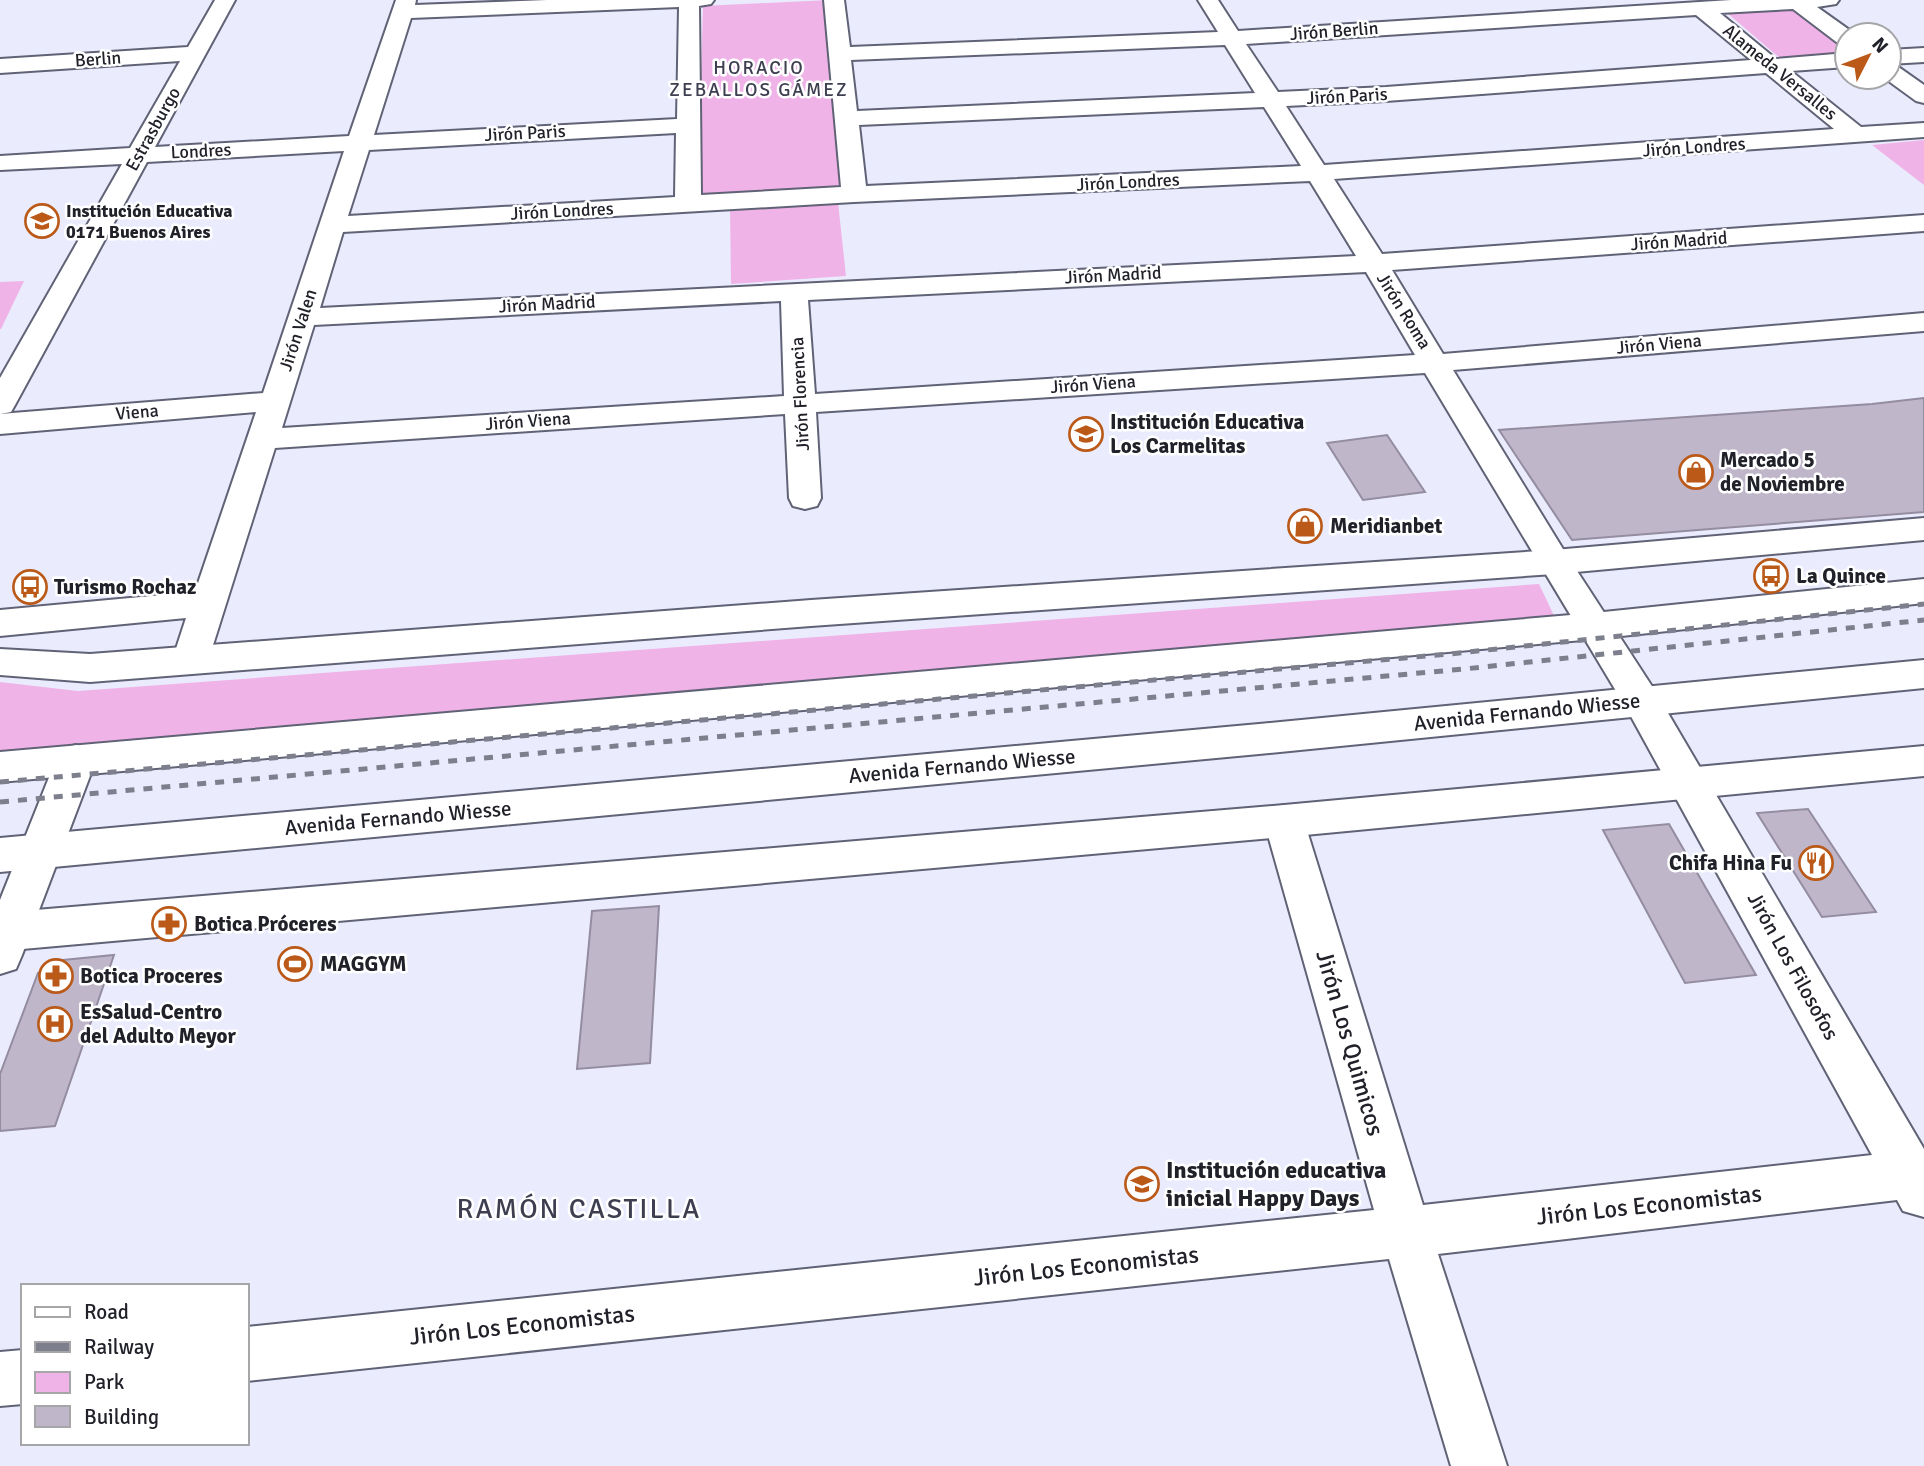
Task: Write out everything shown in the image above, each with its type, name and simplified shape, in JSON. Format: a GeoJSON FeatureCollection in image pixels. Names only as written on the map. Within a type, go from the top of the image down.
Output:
{"type":"FeatureCollection","features":[{"type":"Feature","properties":{"kind":"street","name":"Estrasburgo"},"geometry":{"type":"LineString","coordinates":[[0,405],[225,0]]}},
{"type":"Feature","properties":{"kind":"street"},"geometry":{"type":"LineString","coordinates":[[404,6],[704,0]]}},
{"type":"Feature","properties":{"kind":"street"},"geometry":{"type":"LineString","coordinates":[[834,0],[854,194]]}},
{"type":"Feature","properties":{"kind":"street","name":"Jirón Roma"},"geometry":{"type":"LineString","coordinates":[[1208,0],[1436,363],[1594,626]]}},
{"type":"Feature","properties":{"kind":"street","name":"Jirón Berlin"},"geometry":{"type":"LineString","coordinates":[[838,54],[1232,38],[1829,0]]}},
{"type":"Feature","properties":{"kind":"street"},"geometry":{"type":"LineString","coordinates":[[688,204],[689,1]]}},
{"type":"Feature","properties":{"kind":"street"},"geometry":{"type":"LineString","coordinates":[[1797,2],[1833,29]]}},
{"type":"Feature","properties":{"kind":"street","name":"Jirón Valen"},"geometry":{"type":"LineString","coordinates":[[190,661],[404,6]]}},
{"type":"Feature","properties":{"kind":"street","name":"Alameda Versalles"},"geometry":{"type":"LineString","coordinates":[[1702,9],[1857,136]]}},
{"type":"Feature","properties":{"kind":"street","name":"Berlin"},"geometry":{"type":"LineString","coordinates":[[0,66],[195,53]]}},
{"type":"Feature","properties":{"kind":"street"},"geometry":{"type":"LineString","coordinates":[[1903,56],[1924,55]]}},
{"type":"Feature","properties":{"kind":"street","name":"Jirón Paris"},"geometry":{"type":"LineString","coordinates":[[846,119],[1272,100],[1833,61]]}},
{"type":"Feature","properties":{"kind":"street"},"geometry":{"type":"LineString","coordinates":[[1903,81],[1924,96]]}},
{"type":"Feature","properties":{"kind":"street","name":"Jirón Paris"},"geometry":{"type":"LineString","coordinates":[[360,142],[690,125]]}},
{"type":"Feature","properties":{"kind":"street","name":"Jirón Londres"},"geometry":{"type":"LineString","coordinates":[[332,225],[854,194],[1316,173],[1924,130]]}},
{"type":"Feature","properties":{"kind":"street","name":"Londres"},"geometry":{"type":"LineString","coordinates":[[0,163],[360,142]]}},
{"type":"Feature","properties":{"kind":"street","name":"Jirón Madrid"},"geometry":{"type":"LineString","coordinates":[[302,317],[1374,263],[1924,223]]}},
{"type":"Feature","properties":{"kind":"street","name":"Jirón Florencia"},"geometry":{"type":"LineString","coordinates":[[794,291],[805,498]]}},
{"type":"Feature","properties":{"kind":"street","name":"Jirón Viena"},"geometry":{"type":"LineString","coordinates":[[262,439],[800,402],[1436,363],[1924,321]]}},
{"type":"Feature","properties":{"kind":"street","name":"Viena"},"geometry":{"type":"LineString","coordinates":[[0,424],[275,401]]}},
{"type":"Feature","properties":{"kind":"street"},"geometry":{"type":"LineString","coordinates":[[0,662],[90,668],[811,613],[1554,562],[1924,529]]}},
{"type":"Feature","properties":{"kind":"street"},"geometry":{"type":"LineString","coordinates":[[0,767],[1594,626],[1924,591]]}},
{"type":"Feature","properties":{"kind":"street"},"geometry":{"type":"LineString","coordinates":[[0,623],[209,603]]}},
{"type":"Feature","properties":{"kind":"street","name":"Jirón Los Filosofos"},"geometry":{"type":"LineString","coordinates":[[1594,626],[1642,701],[1919,1183]]}},
{"type":"Feature","properties":{"kind":"street","name":"Avenida Fernando Wiesse"},"geometry":{"type":"LineString","coordinates":[[19,853],[1259,739],[1924,674]]}},
{"type":"Feature","properties":{"kind":"street"},"geometry":{"type":"LineString","coordinates":[[76,760],[19,853],[3,939],[1691,785],[1924,761]]}},
{"type":"Feature","properties":{"kind":"street","name":"Jirón Los Quimicos"},"geometry":{"type":"LineString","coordinates":[[1284,821],[1406,1232],[1479,1466]]}},
{"type":"Feature","properties":{"kind":"street","name":"Jirón Los Economistas"},"geometry":{"type":"LineString","coordinates":[[248,1354],[1406,1232],[1919,1183]]}},
{"type":"Feature","properties":{"kind":"street"},"geometry":{"type":"LineString","coordinates":[[0,1379],[21,1377]]}},
{"type":"Feature","properties":{"kind":"green space"},"geometry":{"type":"Polygon","coordinates":[[[830,0],[851,191],[704,201],[698,195],[703,6],[830,0]]]}},
{"type":"Feature","properties":{"kind":"green space"},"geometry":{"type":"Polygon","coordinates":[[[1796,9],[1833,39],[1833,56],[1781,59],[1726,12],[1796,9]]]}},
{"type":"Feature","properties":{"kind":"green space"},"geometry":{"type":"Polygon","coordinates":[[[1924,140],[1924,185],[1872,145],[1924,140]]]}},
{"type":"Feature","properties":{"kind":"green space"},"geometry":{"type":"Polygon","coordinates":[[[838,202],[846,276],[731,284],[730,208],[838,202]]]}},
{"type":"Feature","properties":{"kind":"green space"},"geometry":{"type":"Polygon","coordinates":[[[24,281],[1,329],[0,329],[0,282],[24,281]]]}},
{"type":"Feature","properties":{"kind":"green space"},"geometry":{"type":"Polygon","coordinates":[[[1539,584],[1557,622],[0,761],[0,682],[78,691],[1539,584]]]}},
{"type":"Feature","properties":{"kind":"building","name":"Mercado 5 de Noviembre"},"geometry":{"type":"Polygon","coordinates":[[[1924,398],[1924,512],[1572,540],[1499,430],[1872,404],[1924,398]]]}},
{"type":"Feature","properties":{"kind":"building"},"geometry":{"type":"Polygon","coordinates":[[[1387,435],[1425,492],[1363,500],[1327,443],[1387,435]]]}},
{"type":"Feature","properties":{"kind":"building","name":"Chifa Hina Fu"},"geometry":{"type":"Polygon","coordinates":[[[1808,809],[1876,912],[1822,917],[1757,813],[1808,809]]]}},
{"type":"Feature","properties":{"kind":"building"},"geometry":{"type":"Polygon","coordinates":[[[1669,824],[1756,975],[1685,983],[1603,830],[1669,824]]]}},
{"type":"Feature","properties":{"kind":"building"},"geometry":{"type":"Polygon","coordinates":[[[659,906],[650,1063],[577,1069],[592,911],[659,906]]]}},
{"type":"Feature","properties":{"kind":"building","name":"EsSalud-Centro del Adulto Meyor"},"geometry":{"type":"Polygon","coordinates":[[[114,955],[55,1126],[0,1131],[0,1074],[38,973],[63,960],[114,955]]]}},
{"type":"Feature","properties":{"kind":"railway"},"geometry":{"type":"LineString","coordinates":[[0,782],[1449,654],[1924,604]]}},
{"type":"Feature","properties":{"kind":"railway"},"geometry":{"type":"LineString","coordinates":[[0,802],[1464,669],[1924,620]]}},
{"type":"Feature","properties":{"kind":"place","name":"Institución Educativa 0171 Buenos Aires"},"geometry":{"type":"Point","coordinates":[42,221]}},
{"type":"Feature","properties":{"kind":"place","name":"Institución Educativa Los Carmelitas"},"geometry":{"type":"Point","coordinates":[1086,434]}},
{"type":"Feature","properties":{"kind":"place","name":"Mercado 5 de Noviembre"},"geometry":{"type":"Point","coordinates":[1696,472]}},
{"type":"Feature","properties":{"kind":"place","name":"Meridianbet"},"geometry":{"type":"Point","coordinates":[1305,526]}},
{"type":"Feature","properties":{"kind":"place","name":"La Quince"},"geometry":{"type":"Point","coordinates":[1771,576]}},
{"type":"Feature","properties":{"kind":"place","name":"Turismo Rochaz"},"geometry":{"type":"Point","coordinates":[30,587]}},
{"type":"Feature","properties":{"kind":"place","name":"Chifa Hina Fu"},"geometry":{"type":"Point","coordinates":[1816,863]}},
{"type":"Feature","properties":{"kind":"place","name":"Botica Próceres"},"geometry":{"type":"Point","coordinates":[169,924]}},
{"type":"Feature","properties":{"kind":"place","name":"MAGGYM"},"geometry":{"type":"Point","coordinates":[295,964]}},
{"type":"Feature","properties":{"kind":"place","name":"Botica Proceres"},"geometry":{"type":"Point","coordinates":[56,976]}},
{"type":"Feature","properties":{"kind":"place","name":"EsSalud-Centro del Adulto Meyor"},"geometry":{"type":"Point","coordinates":[55,1024]}},
{"type":"Feature","properties":{"kind":"place","name":"Institución educativa inicial Happy Days"},"geometry":{"type":"Point","coordinates":[1142,1184]}},
{"type":"Feature","properties":{"kind":"district","name":"HORACIO ZEBALLOS GÁMEZ"},"geometry":{"type":"Point","coordinates":[759,78]}},
{"type":"Feature","properties":{"kind":"district","name":"RAMÓN CASTILLA"},"geometry":{"type":"Point","coordinates":[579,1208]}}]}
